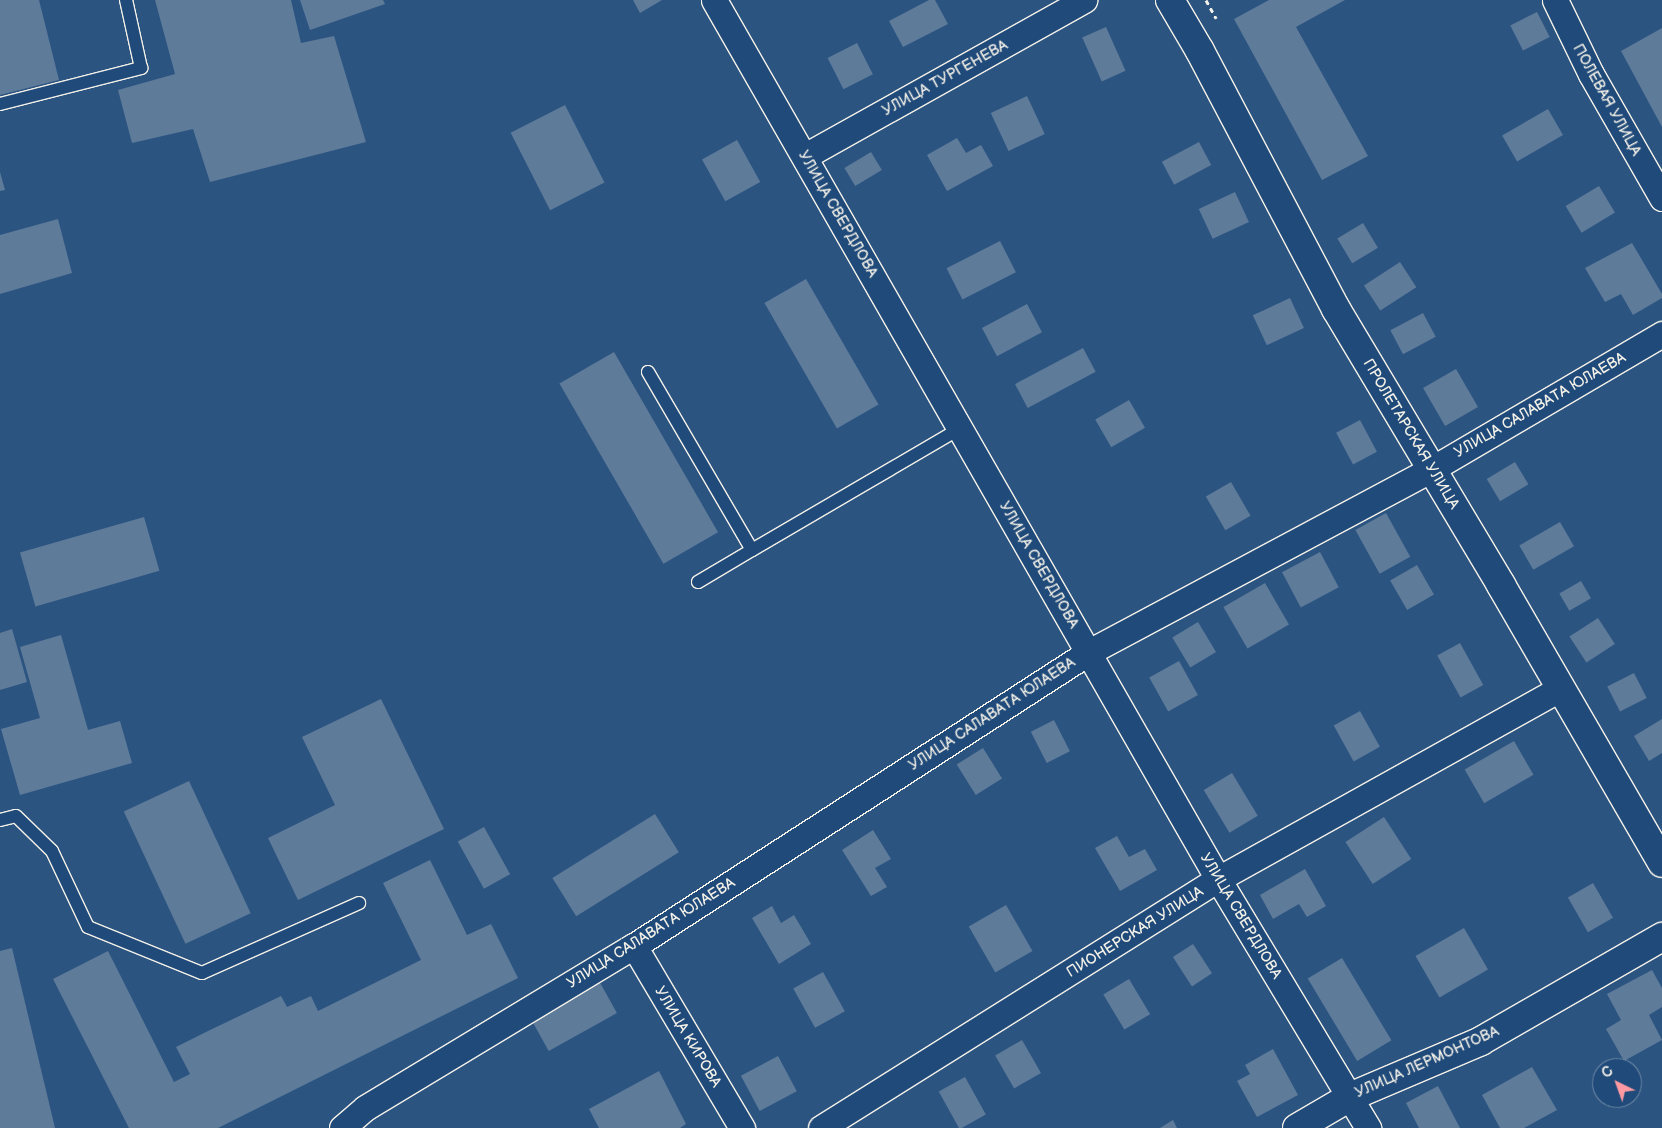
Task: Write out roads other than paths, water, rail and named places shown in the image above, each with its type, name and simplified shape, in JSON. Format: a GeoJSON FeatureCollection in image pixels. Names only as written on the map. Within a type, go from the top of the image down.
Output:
{"type":"FeatureCollection","features":[{"type":"Feature","properties":{"kind":"street","name":"УЛИЦА СВЕРДЛОВА"},"geometry":{"type":"LineString","coordinates":[[714,0],[1218,879],[1368,1128]]}},
{"type":"Feature","properties":{"kind":"street","name":"УЛИЦА ТУРГЕНЕВА"},"geometry":{"type":"LineString","coordinates":[[805,156],[1084,0]]}},
{"type":"Feature","properties":{"kind":"street","name":"ПРОЛЕТАРСКАЯ УЛИЦА"},"geometry":{"type":"LineString","coordinates":[[1170,0],[1200,51],[1336,309],[1432,468],[1662,863]]}},
{"type":"Feature","properties":{"kind":"street","name":"ПОЛЕВАЯ УЛИЦА"},"geometry":{"type":"LineString","coordinates":[[1555,0],[1591,74],[1662,198]]}},
{"type":"Feature","properties":{"kind":"street","name":"УЛИЦА САЛАВАТА ЮЛАЕВА"},"geometry":{"type":"LineString","coordinates":[[342,1128],[365,1108],[634,946],[1089,652],[1432,468],[1662,334]]}},
{"type":"Feature","properties":{"kind":"street","name":"ПИОНЕРСКАЯ УЛИЦА"},"geometry":{"type":"LineString","coordinates":[[821,1128],[1218,879],[1560,689]]}},
{"type":"Feature","properties":{"kind":"street","name":"УЛИЦА ЛЕРМОНТОВА"},"geometry":{"type":"LineString","coordinates":[[1297,1128],[1350,1097],[1481,1041],[1662,937]]}},
{"type":"Feature","properties":{"kind":"street","name":"УЛИЦА КИРОВА"},"geometry":{"type":"LineString","coordinates":[[634,946],[742,1128]]}},
{"type":"Feature","properties":{"kind":"lane"},"geometry":{"type":"LineString","coordinates":[[0,104],[141,68],[126,0]]}},
{"type":"Feature","properties":{"kind":"lane"},"geometry":{"type":"LineString","coordinates":[[648,372],[752,550]]}},
{"type":"Feature","properties":{"kind":"lane"},"geometry":{"type":"LineString","coordinates":[[698,582],[961,428]]}},
{"type":"Feature","properties":{"kind":"lane"},"geometry":{"type":"LineString","coordinates":[[0,820],[16,816],[52,851],[88,927],[202,973],[359,903]]}}]}
